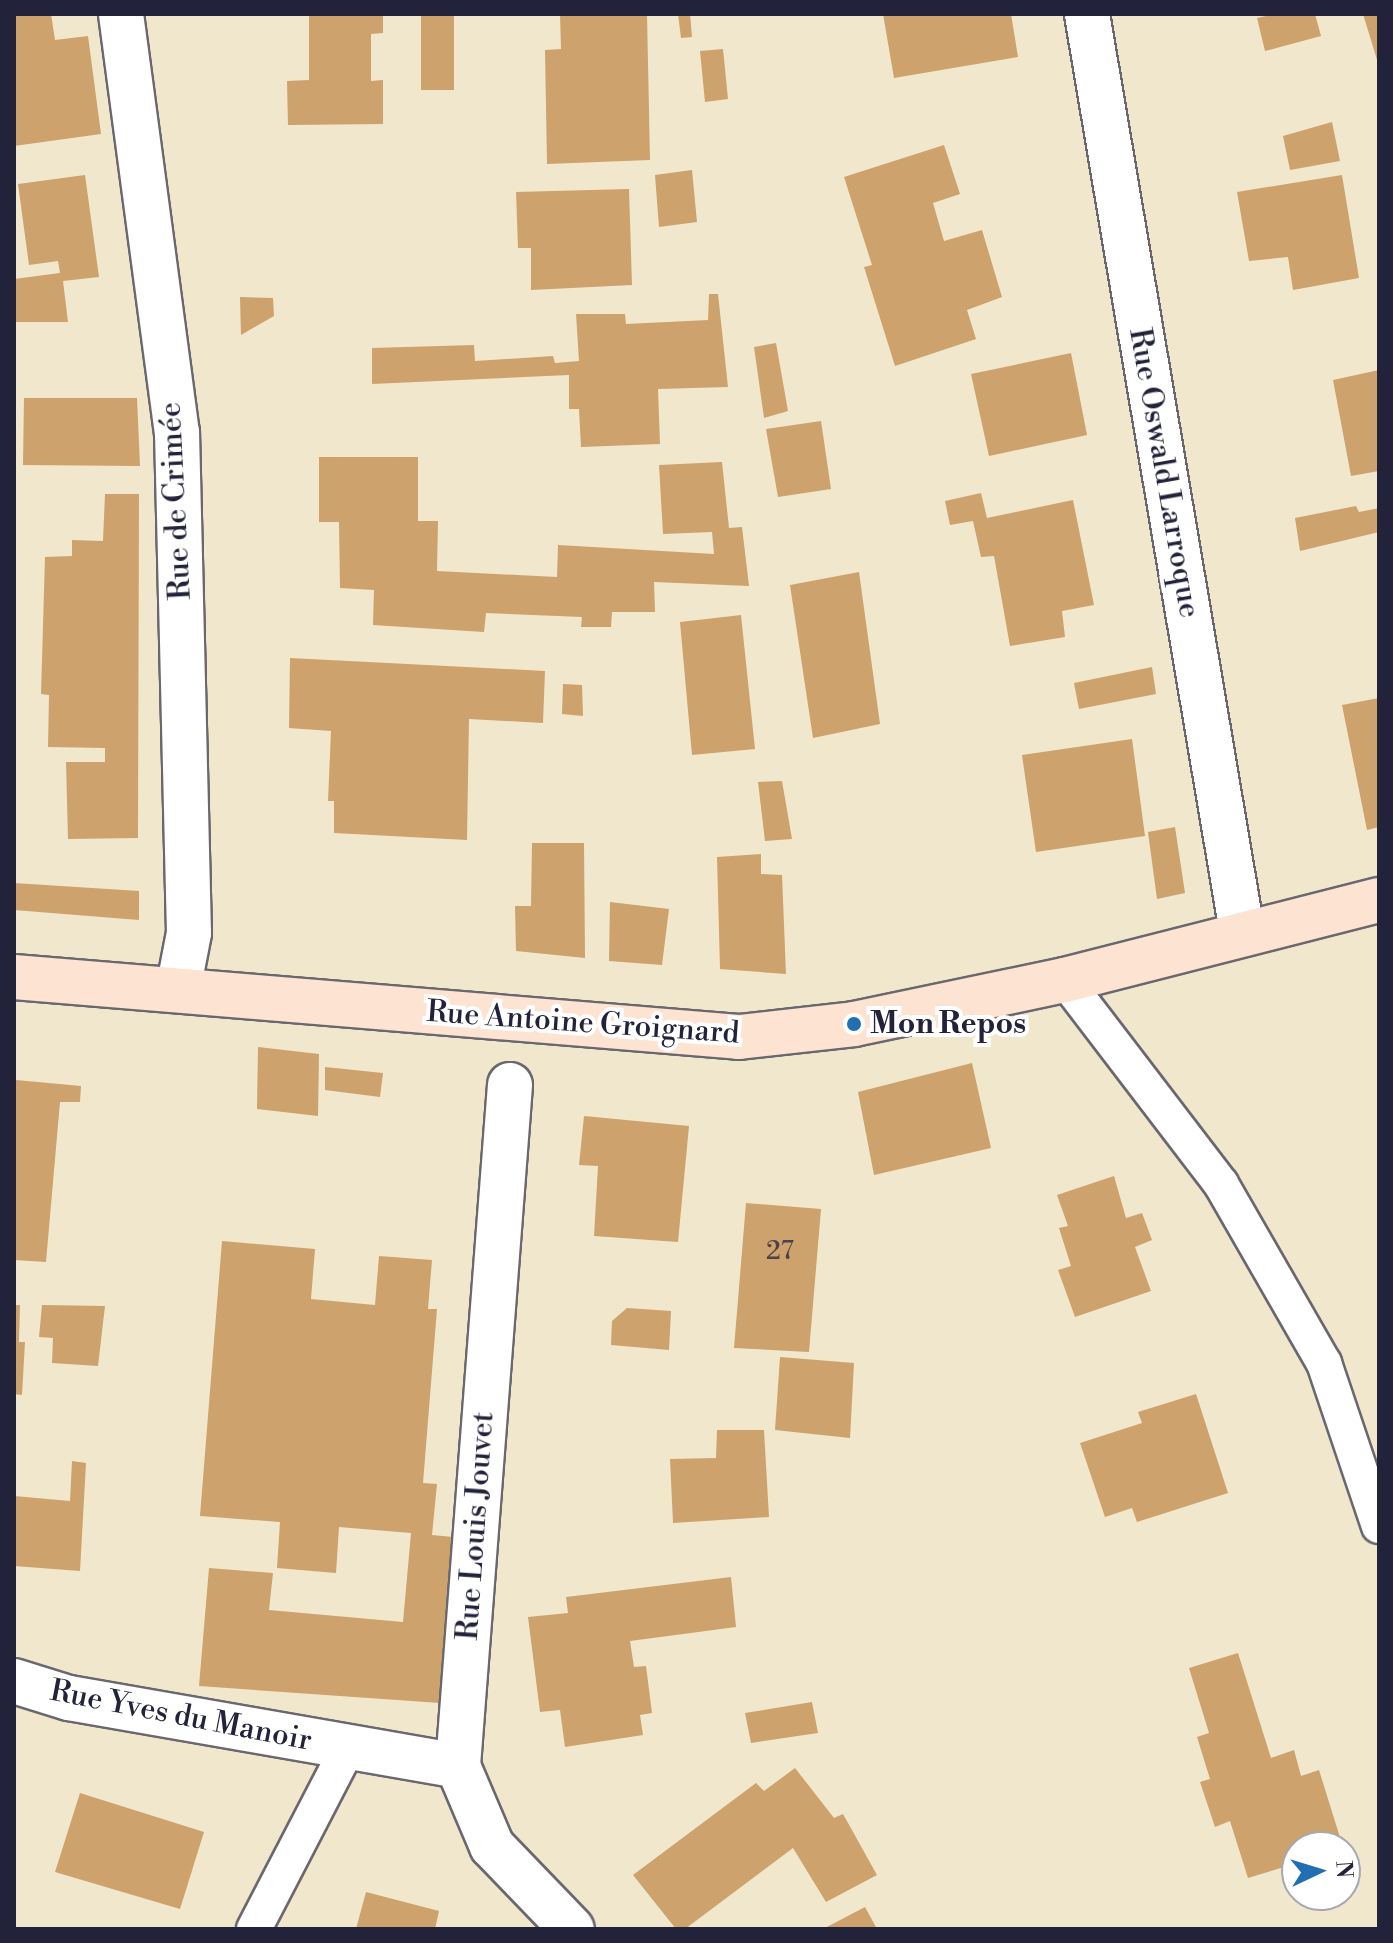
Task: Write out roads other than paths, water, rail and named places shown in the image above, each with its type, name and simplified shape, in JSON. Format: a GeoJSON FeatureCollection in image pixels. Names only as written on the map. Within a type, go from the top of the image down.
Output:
{"type":"FeatureCollection","features":[{"type":"Feature","properties":{"kind":"main road","name":"Rue Antoine Groignard"},"geometry":{"type":"LineString","coordinates":[[14,977],[739,1037],[854,1024],[1065,980],[1242,931],[1379,900]]}},
{"type":"Feature","properties":{"kind":"street","name":"Rue de Crimée"},"geometry":{"type":"LineString","coordinates":[[121,14],[177,432],[189,933],[178,990]]}},
{"type":"Feature","properties":{"kind":"street","name":"Rue Oswald Larroque"},"geometry":{"type":"LineString","coordinates":[[1087,14],[1242,931]]}},
{"type":"Feature","properties":{"kind":"street","name":"Rue Louis Jouvet"},"geometry":{"type":"LineString","coordinates":[[510,1085],[458,1766],[492,1846],[572,1929]]}},
{"type":"Feature","properties":{"kind":"street","name":"Rue Yves du Manoir"},"geometry":{"type":"LineString","coordinates":[[14,1681],[69,1698],[458,1766]]}},
{"type":"Feature","properties":{"kind":"lane"},"geometry":{"type":"LineString","coordinates":[[1065,980],[1221,1184],[1324,1363],[1379,1526]]}},
{"type":"Feature","properties":{"kind":"lane","name":"Rue Yves du Manoir"},"geometry":{"type":"LineString","coordinates":[[254,1929],[348,1748]]}},
{"type":"Feature","properties":{"kind":"place","name":"Mon Repos"},"geometry":{"type":"Point","coordinates":[854,1024]}}]}
